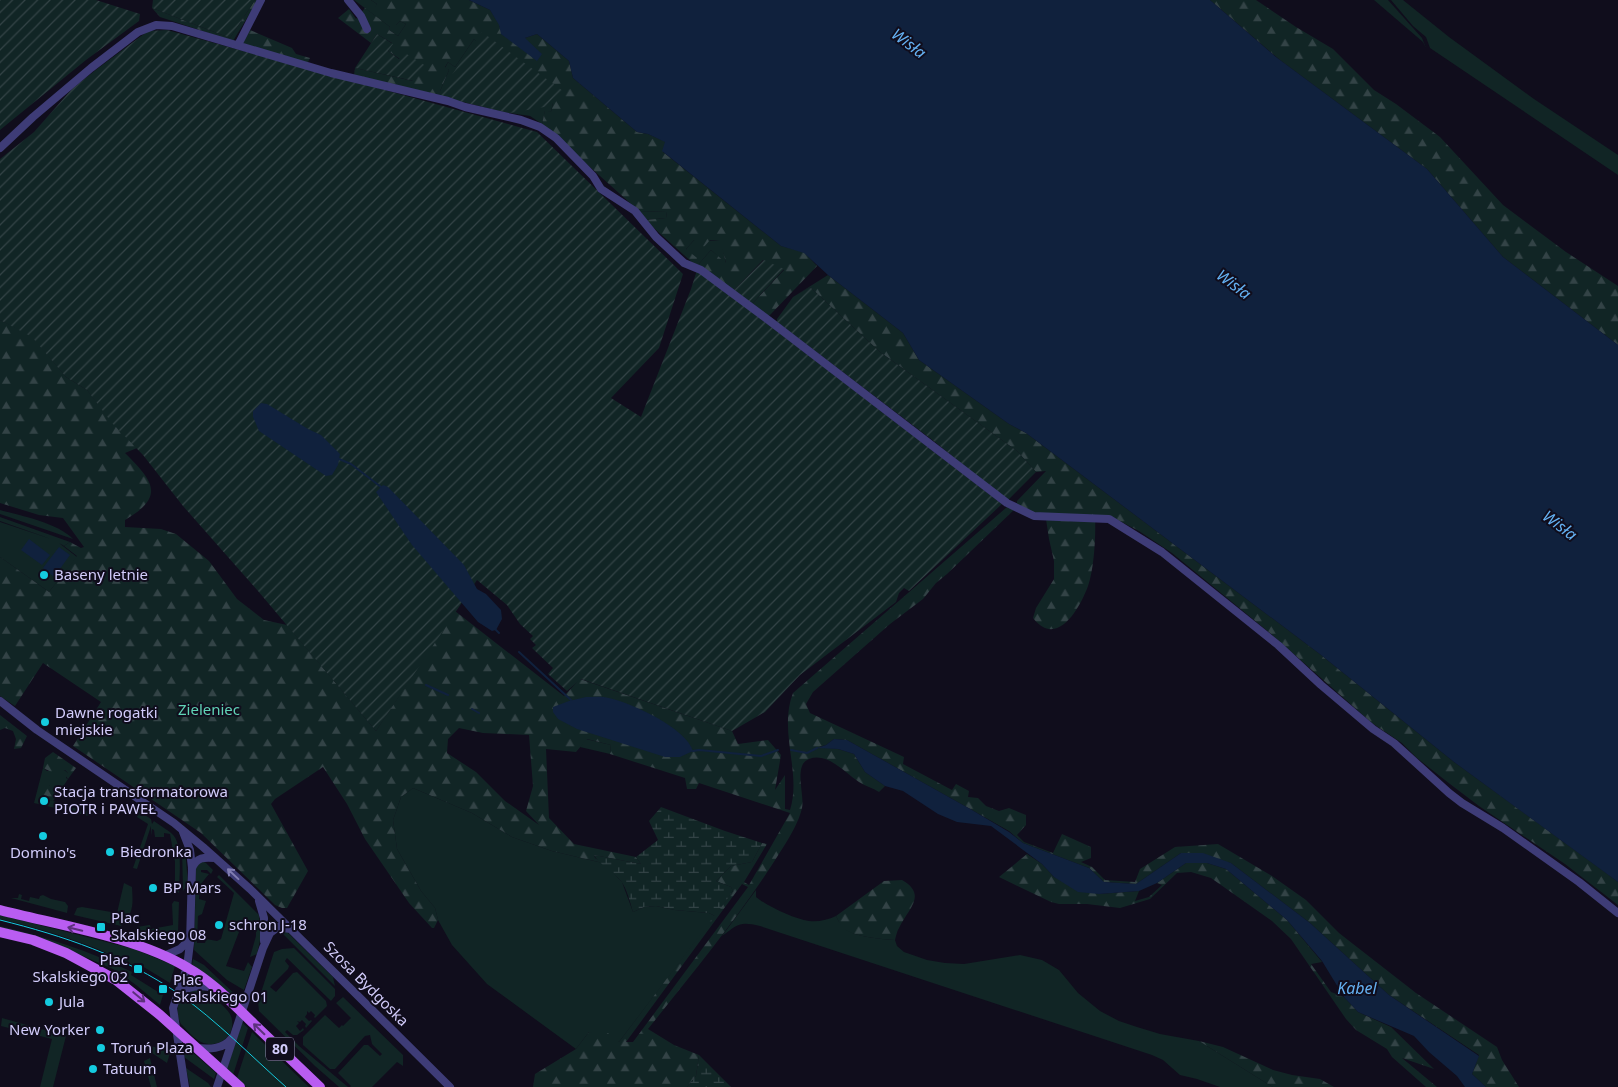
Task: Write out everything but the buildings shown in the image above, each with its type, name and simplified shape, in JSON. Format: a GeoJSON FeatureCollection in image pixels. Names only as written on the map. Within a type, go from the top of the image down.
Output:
{"type":"FeatureCollection","features":[{"type":"Feature","properties":{"kind":"main road","name":"80"},"geometry":{"type":"LineString","coordinates":[[0,910],[118,940],[164,956],[187,967],[216,988],[320,1087]]}},
{"type":"Feature","properties":{"kind":"main road"},"geometry":{"type":"LineString","coordinates":[[0,932],[42,943],[100,970],[134,993],[240,1087]]}},
{"type":"Feature","properties":{"kind":"street"},"geometry":{"type":"LineString","coordinates":[[238,45],[262,0]]}},
{"type":"Feature","properties":{"kind":"street"},"geometry":{"type":"LineString","coordinates":[[348,0],[367,29]]}},
{"type":"Feature","properties":{"kind":"street"},"geometry":{"type":"LineString","coordinates":[[0,148],[91,68],[138,32],[156,25],[172,26],[331,72],[521,120],[540,127],[572,152],[593,176],[601,189],[635,211],[656,237],[684,263],[701,270],[771,322],[1007,503],[1034,516],[1109,519],[1145,540],[1278,645],[1321,685],[1373,729],[1394,743],[1449,793],[1548,860],[1618,913]]}},
{"type":"Feature","properties":{"kind":"street","name":"Szosa Bydgoska"},"geometry":{"type":"LineString","coordinates":[[0,702],[181,828],[217,858],[450,1087]]}},
{"type":"Feature","properties":{"kind":"street","name":"Szosa Bydgoska"},"geometry":{"type":"LineString","coordinates":[[0,706],[24,720]]}},
{"type":"Feature","properties":{"kind":"street"},"geometry":{"type":"LineString","coordinates":[[181,828],[190,850],[192,868],[191,938],[187,967],[174,1003],[173,1013],[185,1087]]}},
{"type":"Feature","properties":{"kind":"street"},"geometry":{"type":"LineString","coordinates":[[192,868],[197,860],[201,858],[217,858]]}},
{"type":"Feature","properties":{"kind":"street"},"geometry":{"type":"LineString","coordinates":[[259,899],[265,925],[263,948]]}},
{"type":"Feature","properties":{"kind":"street"},"geometry":{"type":"LineString","coordinates":[[217,1087],[263,948],[272,930],[278,927],[290,929]]}},
{"type":"Feature","properties":{"kind":"street"},"geometry":{"type":"LineString","coordinates":[[164,956],[180,949],[191,938]]}},
{"type":"Feature","properties":{"kind":"street"},"geometry":{"type":"LineString","coordinates":[[174,1003],[179,994],[187,988],[195,986],[216,988]]}},
{"type":"Feature","properties":{"kind":"street"},"geometry":{"type":"LineString","coordinates":[[196,1048],[225,1046],[234,1035]]}},
{"type":"Feature","properties":{"kind":"green space"},"geometry":{"type":"Polygon","coordinates":[[[0,0],[96,0],[140,14],[139,21],[86,60],[0,130],[0,0]]]}},
{"type":"Feature","properties":{"kind":"green space"},"geometry":{"type":"Polygon","coordinates":[[[153,0],[255,0],[230,38],[152,8],[153,0]]]}},
{"type":"Feature","properties":{"kind":"green space"},"geometry":{"type":"Polygon","coordinates":[[[255,0],[258,0],[233,41],[160,17],[152,8],[230,38],[255,0]]]}},
{"type":"Feature","properties":{"kind":"green space"},"geometry":{"type":"Polygon","coordinates":[[[354,0],[371,0],[377,4],[374,10],[396,25],[400,21],[406,24],[398,36],[389,30],[390,27],[354,0]]]}},
{"type":"Feature","properties":{"kind":"green space"},"geometry":{"type":"Polygon","coordinates":[[[371,0],[469,0],[490,10],[500,25],[499,27],[525,38],[537,34],[569,61],[573,78],[637,132],[648,134],[666,142],[663,152],[781,246],[804,252],[817,266],[769,316],[751,305],[784,270],[763,260],[734,290],[698,265],[711,250],[726,263],[720,241],[710,240],[703,248],[694,240],[686,249],[697,258],[694,264],[645,220],[666,218],[667,212],[639,211],[542,124],[545,110],[551,112],[553,103],[543,100],[506,98],[503,112],[469,103],[492,53],[474,39],[455,67],[448,62],[445,67],[449,70],[440,91],[446,93],[464,91],[462,102],[354,75],[355,68],[413,81],[400,59],[388,51],[392,43],[377,34],[371,43],[338,18],[349,9],[356,19],[365,8],[390,27],[389,30],[398,36],[406,24],[400,21],[395,26],[373,10],[377,4],[371,0]]]}},
{"type":"Feature","properties":{"kind":"green space"},"geometry":{"type":"Polygon","coordinates":[[[1210,0],[1256,0],[1333,49],[1374,90],[1440,137],[1503,205],[1566,252],[1618,286],[1618,345],[1503,257],[1427,169],[1280,60],[1210,0]]]}},
{"type":"Feature","properties":{"kind":"green space"},"geometry":{"type":"Polygon","coordinates":[[[1374,0],[1388,0],[1422,38],[1426,48],[1423,42],[1374,0]]]}},
{"type":"Feature","properties":{"kind":"green space"},"geometry":{"type":"Polygon","coordinates":[[[1391,0],[1403,0],[1449,37],[1534,99],[1618,155],[1618,175],[1430,48],[1426,37],[1413,26],[1391,0]]]}},
{"type":"Feature","properties":{"kind":"green space"},"geometry":{"type":"Polygon","coordinates":[[[167,30],[537,132],[683,274],[659,348],[611,398],[641,417],[697,270],[1002,504],[909,591],[904,588],[899,593],[896,602],[800,675],[765,712],[732,731],[581,679],[567,691],[548,674],[553,668],[532,648],[536,645],[530,639],[533,636],[520,624],[507,605],[477,580],[376,731],[258,591],[183,506],[143,455],[112,423],[87,390],[66,377],[32,337],[0,320],[0,159],[34,132],[72,89],[97,69],[148,31],[167,30]]]}},
{"type":"Feature","properties":{"kind":"green space"},"geometry":{"type":"Polygon","coordinates":[[[250,30],[292,48],[296,54],[310,58],[307,64],[241,43],[250,30]]]}},
{"type":"Feature","properties":{"kind":"green space"},"geometry":{"type":"Polygon","coordinates":[[[482,32],[563,91],[550,106],[510,113],[437,96],[482,32]]]}},
{"type":"Feature","properties":{"kind":"green space"},"geometry":{"type":"Polygon","coordinates":[[[377,34],[393,44],[388,51],[399,59],[405,53],[426,66],[414,81],[355,68],[377,34]]]}},
{"type":"Feature","properties":{"kind":"green space"},"geometry":{"type":"Polygon","coordinates":[[[474,39],[492,53],[446,93],[440,91],[449,70],[445,68],[448,62],[455,67],[474,39]]]}},
{"type":"Feature","properties":{"kind":"green space"},"geometry":{"type":"Polygon","coordinates":[[[500,84],[553,103],[551,112],[545,111],[542,124],[530,116],[503,112],[500,84]]]}},
{"type":"Feature","properties":{"kind":"green space"},"geometry":{"type":"Polygon","coordinates":[[[639,211],[667,212],[666,218],[645,220],[639,211]]]}},
{"type":"Feature","properties":{"kind":"green space"},"geometry":{"type":"Polygon","coordinates":[[[694,240],[721,241],[726,264],[711,250],[698,265],[694,264],[686,249],[694,240]]]}},
{"type":"Feature","properties":{"kind":"green space"},"geometry":{"type":"Polygon","coordinates":[[[764,260],[784,269],[751,305],[734,290],[764,260]]]}},
{"type":"Feature","properties":{"kind":"green space"},"geometry":{"type":"Polygon","coordinates":[[[828,275],[903,333],[919,360],[1009,424],[1026,433],[1321,655],[1454,762],[1618,882],[1618,905],[1565,864],[1479,806],[1417,758],[1402,743],[1372,723],[1270,633],[1172,553],[1139,531],[1116,519],[1095,517],[1092,571],[1088,586],[1073,614],[1059,627],[1051,629],[1042,626],[1033,618],[1036,608],[1054,579],[1054,561],[1046,519],[1017,507],[1017,501],[1046,471],[1036,472],[1017,451],[880,352],[810,287],[793,297],[828,275]]]}},
{"type":"Feature","properties":{"kind":"green space"},"geometry":{"type":"Polygon","coordinates":[[[810,287],[880,352],[1017,451],[1036,472],[1007,501],[935,442],[777,322],[777,319],[793,297],[810,287]]]}},
{"type":"Feature","properties":{"kind":"green space","name":"Zieleniec"},"geometry":{"type":"Polygon","coordinates":[[[0,320],[32,336],[66,377],[87,390],[110,419],[137,448],[125,453],[148,480],[151,488],[150,496],[138,511],[125,520],[125,527],[161,529],[176,534],[209,561],[237,599],[264,620],[287,625],[376,731],[455,611],[564,696],[580,679],[732,731],[738,744],[768,740],[781,755],[775,790],[785,775],[785,809],[790,810],[793,796],[793,781],[788,722],[789,707],[793,693],[1007,507],[1017,507],[936,583],[923,599],[890,624],[813,692],[806,704],[810,713],[904,757],[903,764],[952,790],[956,784],[969,791],[968,797],[978,798],[986,806],[999,811],[1009,808],[1026,815],[1026,825],[1017,835],[1024,842],[1053,853],[1062,834],[1091,847],[1091,858],[1081,862],[1092,867],[1105,880],[1135,882],[1140,869],[1175,847],[1218,844],[1272,876],[1306,900],[1339,933],[1416,993],[1497,1047],[1502,1060],[1519,1087],[1486,1087],[1472,1074],[1479,1055],[1389,995],[1310,923],[1231,863],[1181,853],[1136,884],[1104,882],[1089,868],[1023,843],[1009,831],[847,740],[834,739],[826,745],[819,747],[838,749],[854,754],[865,772],[885,786],[879,792],[861,783],[836,764],[823,758],[809,759],[804,762],[801,774],[802,808],[797,823],[789,837],[769,870],[736,917],[648,1029],[674,1045],[699,1055],[696,1076],[687,1087],[533,1087],[535,1074],[576,1049],[589,1032],[608,1033],[619,1042],[733,891],[731,887],[716,881],[731,866],[752,862],[762,843],[767,844],[744,882],[749,885],[790,813],[699,783],[696,789],[687,789],[685,778],[610,754],[611,745],[587,739],[576,752],[546,749],[549,818],[574,844],[636,857],[641,864],[594,855],[595,858],[603,863],[552,851],[512,837],[472,813],[413,788],[401,797],[393,820],[397,849],[421,891],[435,908],[438,920],[434,928],[432,928],[409,903],[365,839],[347,804],[323,767],[275,799],[271,804],[308,871],[287,908],[282,908],[275,905],[201,833],[73,746],[101,702],[43,663],[15,706],[0,696],[0,557],[49,592],[77,556],[64,546],[70,542],[81,548],[84,547],[63,518],[39,515],[0,503],[0,320]],[[459,728],[448,739],[447,753],[476,772],[505,801],[539,825],[526,811],[533,786],[529,735],[483,733],[459,728]],[[742,884],[626,1042],[633,1042],[748,887],[742,884]]]}},
{"type":"Feature","properties":{"kind":"green space"},"geometry":{"type":"Polygon","coordinates":[[[0,510],[49,524],[73,539],[0,514],[0,510]]]}},
{"type":"Feature","properties":{"kind":"green space","name":"Baseny letnie"},"geometry":{"type":"Polygon","coordinates":[[[0,517],[70,542],[64,546],[59,543],[77,557],[49,592],[0,557],[0,522],[51,539],[0,521],[0,517]]]}},
{"type":"Feature","properties":{"kind":"green space"},"geometry":{"type":"Polygon","coordinates":[[[0,715],[27,736],[21,748],[14,749],[16,739],[13,731],[5,728],[0,730],[0,715]]]}},
{"type":"Feature","properties":{"kind":"green space"},"geometry":{"type":"Polygon","coordinates":[[[586,739],[611,745],[610,754],[580,747],[586,739]]]}},
{"type":"Feature","properties":{"kind":"green space"},"geometry":{"type":"Polygon","coordinates":[[[53,752],[76,768],[68,779],[65,775],[68,773],[65,770],[56,774],[43,768],[45,758],[53,752]]]}},
{"type":"Feature","properties":{"kind":"green space"},"geometry":{"type":"Polygon","coordinates":[[[43,768],[47,771],[64,770],[68,773],[66,778],[68,779],[57,796],[49,791],[50,786],[41,782],[41,797],[86,812],[87,810],[91,812],[89,816],[34,803],[43,768]]]}},
{"type":"Feature","properties":{"kind":"green space"},"geometry":{"type":"Polygon","coordinates":[[[45,781],[50,786],[57,786],[55,789],[49,789],[57,796],[53,801],[39,795],[41,782],[45,781]]]}},
{"type":"Feature","properties":{"kind":"green space"},"geometry":{"type":"Polygon","coordinates":[[[413,788],[472,813],[512,837],[552,851],[603,863],[622,882],[633,912],[644,907],[656,906],[709,913],[715,916],[619,1042],[589,1032],[576,1049],[487,984],[452,945],[438,920],[435,908],[421,891],[397,849],[393,820],[401,797],[413,788]]]}},
{"type":"Feature","properties":{"kind":"green space"},"geometry":{"type":"Polygon","coordinates":[[[661,807],[762,843],[752,862],[731,866],[716,881],[731,887],[733,891],[715,916],[709,913],[656,906],[644,907],[633,912],[627,892],[621,881],[594,855],[641,864],[636,857],[658,840],[649,821],[661,807]]]}},
{"type":"Feature","properties":{"kind":"green space"},"geometry":{"type":"Polygon","coordinates":[[[139,811],[151,819],[152,824],[154,821],[170,832],[177,841],[180,855],[179,893],[175,890],[175,862],[170,834],[164,833],[164,837],[155,837],[154,830],[152,829],[151,836],[151,826],[137,869],[133,868],[148,824],[137,817],[139,811]]]}},
{"type":"Feature","properties":{"kind":"green space"},"geometry":{"type":"Polygon","coordinates":[[[182,848],[185,848],[188,884],[183,891],[182,848]]]}},
{"type":"Feature","properties":{"kind":"green space"},"geometry":{"type":"Polygon","coordinates":[[[1027,854],[1042,864],[1054,877],[1099,894],[1139,891],[1135,901],[1149,897],[1162,885],[1157,883],[1186,863],[1207,863],[1226,869],[1287,920],[1322,962],[1311,964],[1331,992],[1344,997],[1358,1012],[1391,1027],[1434,1069],[1402,1058],[1437,1087],[1426,1087],[1392,1057],[1387,1049],[1356,1030],[1346,1019],[1291,939],[1272,921],[1211,878],[1191,872],[1177,873],[1150,899],[1120,908],[1087,904],[1059,904],[999,877],[1027,854]]]}},
{"type":"Feature","properties":{"kind":"green space"},"geometry":{"type":"Polygon","coordinates":[[[202,861],[213,870],[211,874],[207,870],[201,870],[201,872],[209,874],[200,885],[199,899],[206,901],[202,914],[198,916],[197,943],[205,943],[206,939],[217,941],[221,939],[234,893],[217,877],[219,875],[259,915],[261,936],[257,954],[250,957],[256,936],[256,928],[242,924],[226,966],[244,971],[248,962],[252,967],[244,990],[227,980],[194,950],[196,866],[202,861]]]}},
{"type":"Feature","properties":{"kind":"green space"},"geometry":{"type":"Polygon","coordinates":[[[902,880],[914,891],[915,897],[911,908],[898,929],[895,940],[851,933],[841,926],[836,916],[884,881],[902,880]]]}},
{"type":"Feature","properties":{"kind":"green space"},"geometry":{"type":"Polygon","coordinates":[[[124,883],[132,887],[132,904],[128,917],[121,926],[74,915],[77,908],[82,907],[117,913],[124,883]]]}},
{"type":"Feature","properties":{"kind":"green space"},"geometry":{"type":"Polygon","coordinates":[[[756,890],[756,897],[789,915],[812,921],[830,919],[836,916],[840,924],[852,933],[867,937],[895,940],[897,946],[904,952],[927,960],[964,964],[1020,955],[1042,960],[1059,970],[1078,993],[1100,1011],[1119,1021],[1160,1034],[1199,1041],[1273,1087],[1220,1087],[1180,1075],[1163,1060],[1152,1055],[760,926],[743,924],[722,936],[756,890]]]}},
{"type":"Feature","properties":{"kind":"green space"},"geometry":{"type":"Polygon","coordinates":[[[19,894],[22,895],[21,899],[29,901],[30,897],[39,899],[43,895],[65,902],[68,906],[67,913],[11,898],[18,898],[19,894]]]}},
{"type":"Feature","properties":{"kind":"green space"},"geometry":{"type":"Polygon","coordinates":[[[174,901],[179,902],[178,933],[173,943],[135,931],[137,927],[149,925],[151,929],[173,925],[172,904],[174,901]]]}},
{"type":"Feature","properties":{"kind":"green space"},"geometry":{"type":"Polygon","coordinates":[[[0,915],[134,949],[175,966],[170,983],[137,963],[135,966],[69,938],[0,919],[0,915]]]}},
{"type":"Feature","properties":{"kind":"green space"},"geometry":{"type":"Polygon","coordinates":[[[0,926],[68,945],[132,972],[131,975],[163,995],[160,1005],[115,970],[51,942],[0,926]]]}},
{"type":"Feature","properties":{"kind":"green space"},"geometry":{"type":"Polygon","coordinates":[[[279,930],[286,931],[333,977],[335,986],[279,930]]]}},
{"type":"Feature","properties":{"kind":"green space"},"geometry":{"type":"Polygon","coordinates":[[[294,948],[335,989],[335,996],[331,1001],[287,958],[285,961],[289,966],[288,969],[270,987],[276,992],[293,973],[297,972],[326,1001],[327,1006],[315,1018],[311,1011],[309,1013],[307,1011],[305,1017],[312,1021],[306,1028],[306,1024],[302,1020],[300,1022],[297,1021],[299,1023],[296,1026],[300,1031],[303,1028],[304,1030],[297,1035],[293,1035],[287,1030],[285,1032],[348,1087],[339,1087],[259,1011],[258,1002],[274,952],[294,948]]]}},
{"type":"Feature","properties":{"kind":"green space"},"geometry":{"type":"Polygon","coordinates":[[[193,959],[204,965],[241,1000],[240,1004],[219,984],[192,965],[193,959]]]}},
{"type":"Feature","properties":{"kind":"green space"},"geometry":{"type":"Polygon","coordinates":[[[195,990],[211,995],[230,1015],[232,1020],[231,1032],[218,1043],[207,1044],[201,1042],[181,1024],[178,1013],[179,1003],[185,995],[195,990]]]}},
{"type":"Feature","properties":{"kind":"green space"},"geometry":{"type":"Polygon","coordinates":[[[343,997],[403,1055],[403,1066],[397,1062],[372,1087],[350,1087],[338,1073],[364,1045],[368,1045],[380,1056],[382,1054],[372,1044],[370,1035],[365,1036],[335,1069],[330,1069],[303,1045],[303,1037],[325,1015],[339,1028],[351,1018],[336,1003],[343,997]]]}},
{"type":"Feature","properties":{"kind":"green space"},"geometry":{"type":"Polygon","coordinates":[[[2,1018],[66,1036],[53,1087],[40,1087],[52,1039],[1,1026],[2,1018]]]}},
{"type":"Feature","properties":{"kind":"green space"},"geometry":{"type":"Polygon","coordinates":[[[242,1022],[248,1028],[233,1075],[227,1069],[242,1022]]]}},
{"type":"Feature","properties":{"kind":"green space"},"geometry":{"type":"Polygon","coordinates":[[[252,1032],[309,1087],[246,1087],[237,1078],[252,1032]]]}},
{"type":"Feature","properties":{"kind":"green space"},"geometry":{"type":"Polygon","coordinates":[[[1199,1041],[1223,1047],[1273,1070],[1320,1079],[1334,1087],[1273,1087],[1199,1041]]]}},
{"type":"Feature","properties":{"kind":"green space"},"geometry":{"type":"Polygon","coordinates":[[[182,1043],[216,1073],[214,1079],[184,1057],[182,1043]]]}},
{"type":"Feature","properties":{"kind":"green space"},"geometry":{"type":"Polygon","coordinates":[[[149,1046],[160,1048],[170,1053],[167,1063],[152,1053],[149,1046]]]}},
{"type":"Feature","properties":{"kind":"green space"},"geometry":{"type":"Polygon","coordinates":[[[699,1055],[731,1087],[687,1087],[696,1076],[699,1055]]]}},
{"type":"Feature","properties":{"kind":"green space"},"geometry":{"type":"Polygon","coordinates":[[[150,1058],[157,1087],[151,1087],[144,1061],[150,1058]]]}},
{"type":"Feature","properties":{"kind":"green space"},"geometry":{"type":"Polygon","coordinates":[[[186,1068],[208,1083],[211,1087],[190,1087],[186,1068]]]}},
{"type":"Feature","properties":{"kind":"water","name":"Wisła"},"geometry":{"type":"Polygon","coordinates":[[[469,0],[1210,0],[1276,57],[1427,169],[1503,257],[1618,345],[1618,882],[1454,762],[1321,655],[1026,433],[1009,424],[919,360],[903,333],[828,275],[804,253],[781,246],[662,151],[665,142],[648,134],[637,132],[573,78],[569,61],[537,34],[525,38],[542,54],[537,61],[501,34],[499,25],[490,10],[469,0]]]}},
{"type":"Feature","properties":{"kind":"water"},"geometry":{"type":"Polygon","coordinates":[[[261,403],[267,404],[321,435],[340,454],[338,465],[332,475],[326,476],[259,431],[253,417],[253,411],[261,403]]]}},
{"type":"Feature","properties":{"kind":"water"},"geometry":{"type":"Polygon","coordinates":[[[383,485],[388,487],[464,565],[477,589],[486,594],[501,610],[502,619],[496,630],[492,631],[478,622],[412,545],[376,492],[383,485]]]}},
{"type":"Feature","properties":{"kind":"water"},"geometry":{"type":"Polygon","coordinates":[[[29,539],[50,555],[42,565],[21,550],[29,539]]]}},
{"type":"Feature","properties":{"kind":"water"},"geometry":{"type":"Polygon","coordinates":[[[59,547],[70,555],[54,577],[43,568],[59,547]]]}},
{"type":"Feature","properties":{"kind":"water"},"geometry":{"type":"Polygon","coordinates":[[[586,697],[609,698],[644,711],[669,725],[688,742],[693,751],[680,757],[665,757],[577,729],[558,719],[553,712],[553,707],[586,697]]]}},
{"type":"Feature","properties":{"kind":"water","name":"Kabel"},"geometry":{"type":"Polygon","coordinates":[[[834,739],[847,740],[972,810],[1009,832],[1023,843],[1089,868],[1104,882],[1136,884],[1181,853],[1203,853],[1231,863],[1310,923],[1389,995],[1479,1056],[1472,1074],[1486,1087],[1465,1087],[1457,1076],[1414,1036],[1358,1012],[1344,997],[1322,961],[1287,920],[1226,869],[1207,863],[1186,863],[1157,883],[1139,891],[1099,894],[1078,892],[1054,877],[1042,864],[991,826],[957,822],[938,814],[903,791],[885,786],[865,772],[854,754],[838,749],[817,748],[826,745],[834,739]]]}},
{"type":"Feature","properties":{"kind":"waterway"},"geometry":{"type":"LineString","coordinates":[[339,459],[351,464],[381,487]]}},
{"type":"Feature","properties":{"kind":"waterway"},"geometry":{"type":"LineString","coordinates":[[496,630],[499,633]]}},
{"type":"Feature","properties":{"kind":"waterway"},"geometry":{"type":"LineString","coordinates":[[519,652],[571,700]]}},
{"type":"Feature","properties":{"kind":"waterway"},"geometry":{"type":"LineString","coordinates":[[426,685],[448,695]]}},
{"type":"Feature","properties":{"kind":"waterway"},"geometry":{"type":"LineString","coordinates":[[472,709],[479,713]]}},
{"type":"Feature","properties":{"kind":"waterway"},"geometry":{"type":"LineString","coordinates":[[791,750],[807,753],[817,748]]}},
{"type":"Feature","properties":{"kind":"waterway"},"geometry":{"type":"LineString","coordinates":[[693,751],[761,756],[778,750]]}},
{"type":"Feature","properties":{"kind":"tram line"},"geometry":{"type":"LineString","coordinates":[[0,920],[70,940],[115,958],[158,981],[179,994],[207,1016],[286,1087]]}},
{"type":"Feature","properties":{"kind":"place","name":"Baseny letnie"},"geometry":{"type":"Point","coordinates":[44,575]}},
{"type":"Feature","properties":{"kind":"place","name":"Dawne rogatki miejskie"},"geometry":{"type":"Point","coordinates":[45,722]}},
{"type":"Feature","properties":{"kind":"place","name":"Stacja transformatorowa PIOTR i PAWEŁ"},"geometry":{"type":"Point","coordinates":[44,801]}},
{"type":"Feature","properties":{"kind":"place","name":"Domino's"},"geometry":{"type":"Point","coordinates":[43,836]}},
{"type":"Feature","properties":{"kind":"place","name":"Biedronka"},"geometry":{"type":"Point","coordinates":[110,852]}},
{"type":"Feature","properties":{"kind":"place","name":"BP Mars"},"geometry":{"type":"Point","coordinates":[153,888]}},
{"type":"Feature","properties":{"kind":"place","name":"schron J-18"},"geometry":{"type":"Point","coordinates":[219,925]}},
{"type":"Feature","properties":{"kind":"place","name":"Plac Skalskiego 08"},"geometry":{"type":"Point","coordinates":[101,927]}},
{"type":"Feature","properties":{"kind":"place","name":"Plac Skalskiego 02"},"geometry":{"type":"Point","coordinates":[138,969]}},
{"type":"Feature","properties":{"kind":"place","name":"Plac Skalskiego 01"},"geometry":{"type":"Point","coordinates":[163,989]}},
{"type":"Feature","properties":{"kind":"place","name":"Jula"},"geometry":{"type":"Point","coordinates":[49,1002]}},
{"type":"Feature","properties":{"kind":"place","name":"New Yorker"},"geometry":{"type":"Point","coordinates":[100,1030]}},
{"type":"Feature","properties":{"kind":"place","name":"Toruń Plaza"},"geometry":{"type":"Point","coordinates":[101,1048]}},
{"type":"Feature","properties":{"kind":"place","name":"Tatuum"},"geometry":{"type":"Point","coordinates":[93,1069]}}]}
